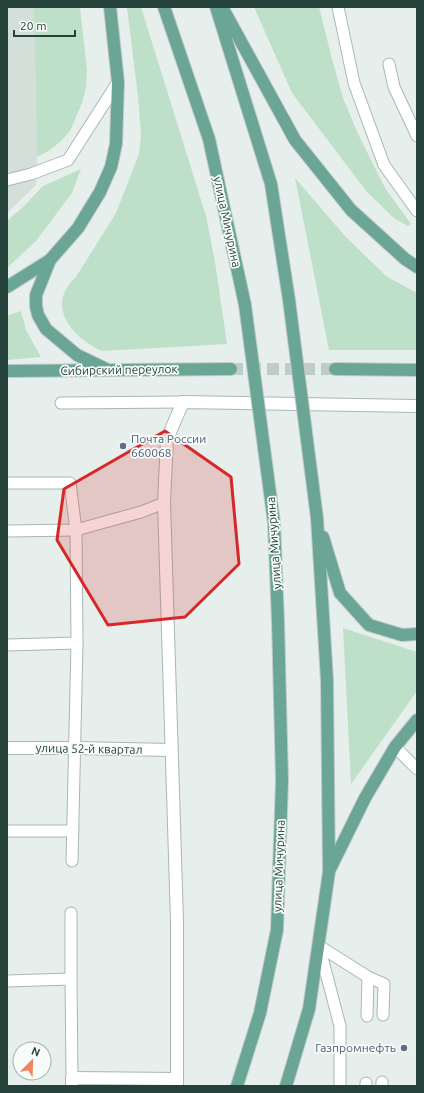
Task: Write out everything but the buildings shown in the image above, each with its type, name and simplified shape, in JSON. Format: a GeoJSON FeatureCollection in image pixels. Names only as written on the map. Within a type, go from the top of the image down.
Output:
{"type":"FeatureCollection","features":[{"type":"Feature","properties":{"kind":"main road"},"geometry":{"type":"LineString","coordinates":[[7,287],[50,260],[78,228],[100,192],[111,167],[116,144],[118,82],[110,7]]}},
{"type":"Feature","properties":{"kind":"main road","name":"улица Мичурина"},"geometry":{"type":"LineString","coordinates":[[164,7],[209,139],[245,305],[274,523],[282,780],[276,930],[260,1013],[237,1086]]}},
{"type":"Feature","properties":{"kind":"main road"},"geometry":{"type":"LineString","coordinates":[[216,7],[271,184],[289,300],[317,518],[327,680],[329,872],[309,1009],[286,1086]]}},
{"type":"Feature","properties":{"kind":"main road"},"geometry":{"type":"LineString","coordinates":[[222,7],[295,140],[351,210],[405,259],[417,267]]}},
{"type":"Feature","properties":{"kind":"main road"},"geometry":{"type":"LineString","coordinates":[[50,260],[36,295],[38,315],[46,329],[77,355],[106,369]]}},
{"type":"Feature","properties":{"kind":"main road","name":"Сибирский переулок"},"geometry":{"type":"LineString","coordinates":[[7,372],[106,369],[231,369]]}},
{"type":"Feature","properties":{"kind":"main road"},"geometry":{"type":"LineString","coordinates":[[335,369],[417,370]]}},
{"type":"Feature","properties":{"kind":"main road"},"geometry":{"type":"LineString","coordinates":[[317,518],[340,593],[369,625],[402,634],[417,634]]}},
{"type":"Feature","properties":{"kind":"main road"},"geometry":{"type":"LineString","coordinates":[[329,872],[365,798],[395,747],[417,720]]}},
{"type":"Feature","properties":{"kind":"street"},"geometry":{"type":"LineString","coordinates":[[72,1082],[177,1082],[177,921],[164,503],[167,439],[183,402],[417,406]]}},
{"type":"Feature","properties":{"kind":"street","name":"улица 52-й квартал"},"geometry":{"type":"LineString","coordinates":[[7,748],[171,750]]}},
{"type":"Feature","properties":{"kind":"lane"},"geometry":{"type":"LineString","coordinates":[[338,7],[354,83],[384,165],[417,211]]}},
{"type":"Feature","properties":{"kind":"lane"},"geometry":{"type":"LineString","coordinates":[[389,64],[394,87],[417,136]]}},
{"type":"Feature","properties":{"kind":"lane"},"geometry":{"type":"LineString","coordinates":[[7,180],[31,174],[68,160],[118,82]]}},
{"type":"Feature","properties":{"kind":"lane"},"geometry":{"type":"LineString","coordinates":[[61,403],[183,402]]}},
{"type":"Feature","properties":{"kind":"lane"},"geometry":{"type":"LineString","coordinates":[[7,483],[70,483],[76,530],[77,643],[72,861]]}},
{"type":"Feature","properties":{"kind":"lane"},"geometry":{"type":"LineString","coordinates":[[7,530],[76,530],[141,512],[164,503]]}},
{"type":"Feature","properties":{"kind":"lane"},"geometry":{"type":"LineString","coordinates":[[7,645],[77,643]]}},
{"type":"Feature","properties":{"kind":"lane"},"geometry":{"type":"LineString","coordinates":[[395,747],[417,769]]}},
{"type":"Feature","properties":{"kind":"lane"},"geometry":{"type":"LineString","coordinates":[[7,832],[72,832]]}},
{"type":"Feature","properties":{"kind":"lane"},"geometry":{"type":"LineString","coordinates":[[71,913],[72,1082]]}},
{"type":"Feature","properties":{"kind":"lane"},"geometry":{"type":"LineString","coordinates":[[319,946],[368,977],[384,984],[383,1015]]}},
{"type":"Feature","properties":{"kind":"lane"},"geometry":{"type":"LineString","coordinates":[[319,946],[340,1026],[340,1086]]}},
{"type":"Feature","properties":{"kind":"lane"},"geometry":{"type":"LineString","coordinates":[[366,1016],[368,977]]}},
{"type":"Feature","properties":{"kind":"lane"},"geometry":{"type":"LineString","coordinates":[[7,980],[72,979]]}},
{"type":"Feature","properties":{"kind":"highlighted area"},"geometry":{"type":"Polygon","coordinates":[[[165,431],[231,477],[239,564],[185,617],[108,625],[57,540],[64,489],[165,431]]]}},
{"type":"Feature","properties":{"kind":"shaded area"},"geometry":{"type":"Polygon","coordinates":[[[7,7],[34,7],[37,157],[36,185],[7,213],[7,7]]]}},
{"type":"Feature","properties":{"kind":"green space"},"geometry":{"type":"Polygon","coordinates":[[[34,7],[80,7],[87,70],[86,87],[82,103],[70,131],[50,150],[37,157],[34,7]]]}},
{"type":"Feature","properties":{"kind":"green space"},"geometry":{"type":"Polygon","coordinates":[[[127,7],[141,7],[206,216],[215,262],[227,344],[102,351],[80,337],[72,329],[62,309],[63,298],[67,288],[76,277],[116,213],[139,154],[141,135],[138,97],[127,7]]]}},
{"type":"Feature","properties":{"kind":"green space"},"geometry":{"type":"Polygon","coordinates":[[[254,7],[319,7],[343,98],[358,134],[385,188],[411,224],[408,226],[395,219],[367,192],[292,93],[254,7]]]}},
{"type":"Feature","properties":{"kind":"green space"},"geometry":{"type":"Polygon","coordinates":[[[81,169],[72,193],[36,241],[7,268],[7,221],[43,186],[81,169]]]}},
{"type":"Feature","properties":{"kind":"green space"},"geometry":{"type":"Polygon","coordinates":[[[295,178],[344,235],[386,276],[417,293],[417,350],[329,350],[295,178]]]}},
{"type":"Feature","properties":{"kind":"green space"},"geometry":{"type":"Polygon","coordinates":[[[21,311],[26,330],[41,357],[7,360],[7,316],[21,311]]]}},
{"type":"Feature","properties":{"kind":"green space"},"geometry":{"type":"Polygon","coordinates":[[[343,628],[417,652],[417,691],[351,784],[343,628]]]}},
{"type":"Feature","properties":{"kind":"tunnel"},"geometry":{"type":"LineString","coordinates":[[231,369],[335,369]]}},
{"type":"Feature","properties":{"kind":"place","name":"Почта России 660068"},"geometry":{"type":"Point","coordinates":[123,446]}},
{"type":"Feature","properties":{"kind":"place","name":"Газпромнефть"},"geometry":{"type":"Point","coordinates":[404,1048]}}]}
